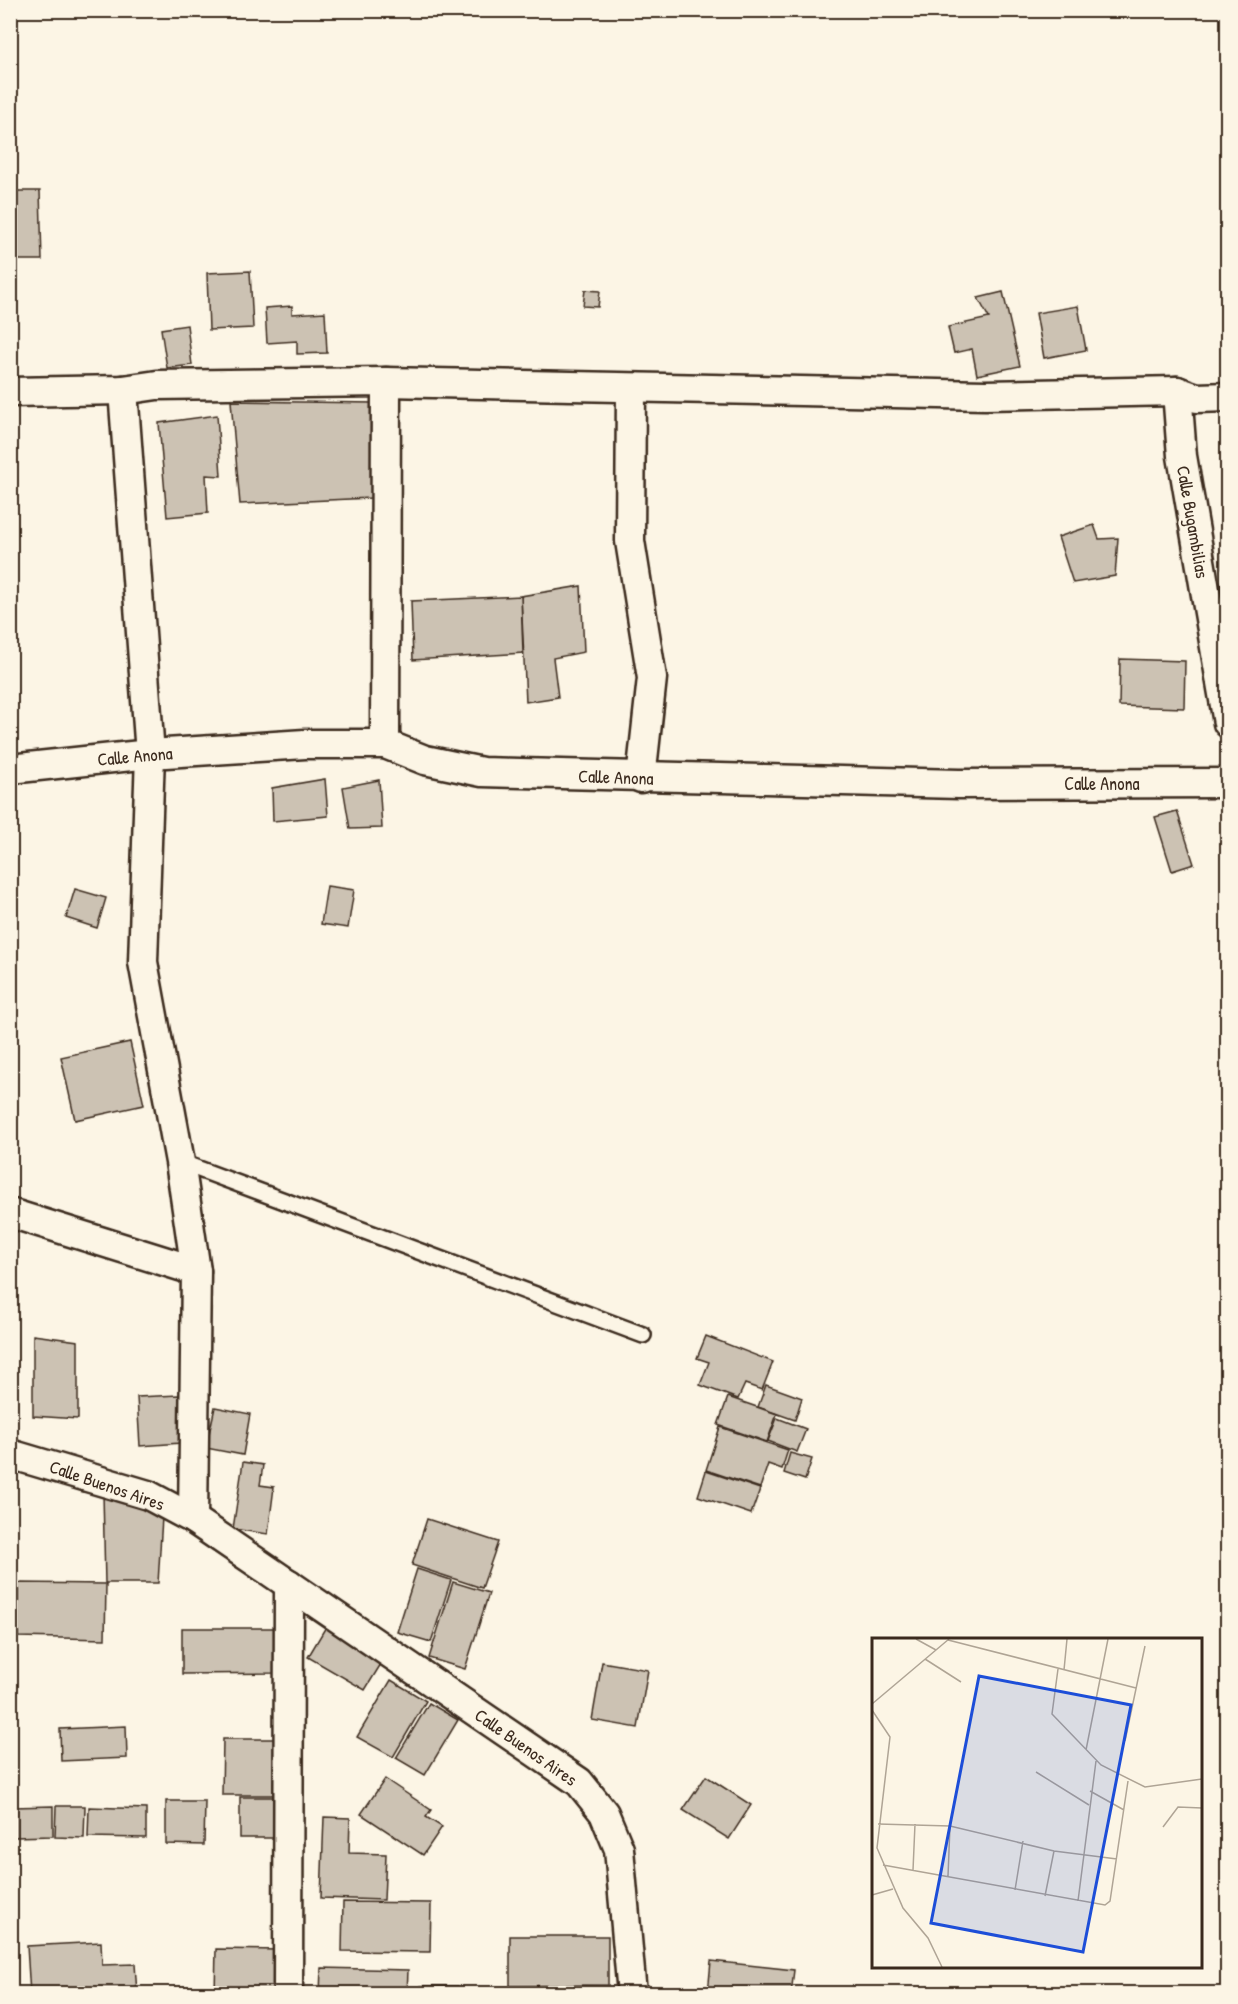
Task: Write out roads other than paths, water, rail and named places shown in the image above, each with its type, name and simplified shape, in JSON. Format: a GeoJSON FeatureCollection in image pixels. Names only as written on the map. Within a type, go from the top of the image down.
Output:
{"type":"FeatureCollection","features":[{"type":"Feature","properties":{"kind":"street"},"geometry":{"type":"LineString","coordinates":[[385,744],[386,382]]}},
{"type":"Feature","properties":{"kind":"street"},"geometry":{"type":"LineString","coordinates":[[10,392],[123,390],[157,385],[386,382],[985,396],[1177,391],[1197,398],[1227,397]]}},
{"type":"Feature","properties":{"kind":"street"},"geometry":{"type":"LineString","coordinates":[[631,388],[630,542],[652,678],[641,778]]}},
{"type":"Feature","properties":{"kind":"street"},"geometry":{"type":"LineString","coordinates":[[123,390],[150,754],[143,962],[180,1162],[196,1271],[193,1519]]}},
{"type":"Feature","properties":{"kind":"street","name":"Calle Bugambilias"},"geometry":{"type":"LineString","coordinates":[[1177,391],[1182,456],[1227,723]]}},
{"type":"Feature","properties":{"kind":"street","name":"Calle Anona"},"geometry":{"type":"LineString","coordinates":[[10,769],[150,754],[305,744],[385,744],[425,760],[482,772],[641,778],[959,784],[1227,783]]}},
{"type":"Feature","properties":{"kind":"street"},"geometry":{"type":"LineString","coordinates":[[10,1213],[196,1271]]}},
{"type":"Feature","properties":{"kind":"street","name":"Calle Buenos Aires"},"geometry":{"type":"LineString","coordinates":[[10,1454],[100,1479],[148,1496],[193,1519],[579,1782],[604,1813],[620,1849],[632,1994]]}},
{"type":"Feature","properties":{"kind":"street"},"geometry":{"type":"LineString","coordinates":[[288,1994],[289,1584]]}},
{"type":"Feature","properties":{"kind":"lane"},"geometry":{"type":"LineString","coordinates":[[180,1162],[643,1335]]}}]}
